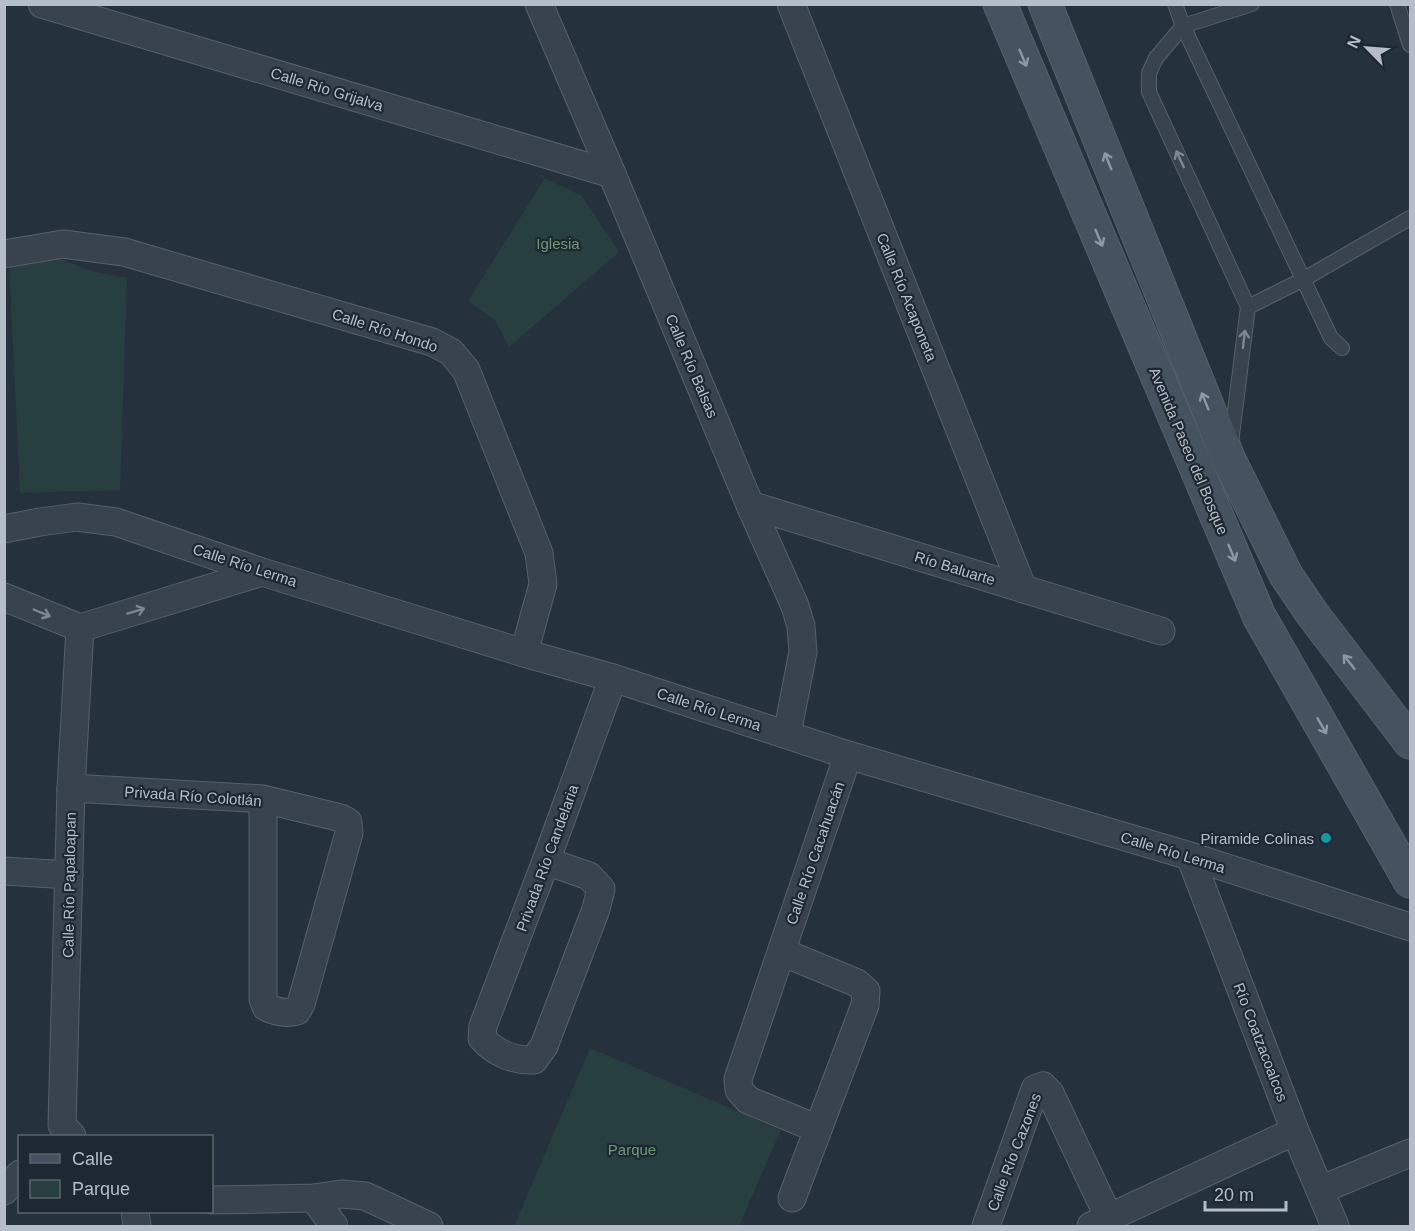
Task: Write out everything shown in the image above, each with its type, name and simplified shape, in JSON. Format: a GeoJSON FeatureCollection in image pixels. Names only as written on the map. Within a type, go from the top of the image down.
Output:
{"type":"FeatureCollection","features":[{"type":"Feature","properties":{"kind":"main road","name":"Avenida Paseo del Bosque"},"geometry":{"type":"LineString","coordinates":[[1000,4],[1259,616],[1410,881]]}},
{"type":"Feature","properties":{"kind":"main road"},"geometry":{"type":"LineString","coordinates":[[1045,4],[1228,460],[1286,575],[1311,612],[1410,741]]}},
{"type":"Feature","properties":{"kind":"street","name":"Calle Río Grijalva"},"geometry":{"type":"LineString","coordinates":[[42,4],[612,174]]}},
{"type":"Feature","properties":{"kind":"street","name":"Calle Río Balsas"},"geometry":{"type":"LineString","coordinates":[[539,4],[750,505],[795,606],[801,626],[803,652],[787,734]]}},
{"type":"Feature","properties":{"kind":"street","name":"Calle Río Acaponeta"},"geometry":{"type":"LineString","coordinates":[[791,4],[1023,589]]}},
{"type":"Feature","properties":{"kind":"street","name":"Calle Río Hondo"},"geometry":{"type":"LineString","coordinates":[[4,254],[63,244],[124,252],[432,342],[451,352],[466,370],[539,553],[543,584],[524,653]]}},
{"type":"Feature","properties":{"kind":"street","name":"Río Baluarte"},"geometry":{"type":"LineString","coordinates":[[750,505],[1161,631]]}},
{"type":"Feature","properties":{"kind":"street","name":"Calle Río Lerma"},"geometry":{"type":"LineString","coordinates":[[4,529],[77,516],[116,522],[262,572],[613,678],[848,755],[1190,856],[1410,927]]}},
{"type":"Feature","properties":{"kind":"street"},"geometry":{"type":"LineString","coordinates":[[4,597],[80,628],[262,572]]}},
{"type":"Feature","properties":{"kind":"street","name":"Calle Río Papaloapan"},"geometry":{"type":"LineString","coordinates":[[62,1133],[71,788],[80,628]]}},
{"type":"Feature","properties":{"kind":"street","name":"Privada Río Candelaria"},"geometry":{"type":"LineString","coordinates":[[546,861],[589,876],[601,889],[596,909],[544,1046],[534,1060],[520,1061],[491,1048],[482,1038],[483,1026],[613,678]]}},
{"type":"Feature","properties":{"kind":"street","name":"Calle Río Cacahuacán"},"geometry":{"type":"LineString","coordinates":[[818,1129],[748,1100],[739,1090],[738,1079],[848,755]]}},
{"type":"Feature","properties":{"kind":"street","name":"Privada Río Colotlán"},"geometry":{"type":"LineString","coordinates":[[71,788],[262,799],[341,818],[348,822],[349,833],[301,1004],[297,1011],[288,1013],[273,1011],[266,1007],[263,999],[262,799]]}},
{"type":"Feature","properties":{"kind":"street","name":"Río Coatzacoalcos"},"geometry":{"type":"LineString","coordinates":[[1190,856],[1295,1131],[1335,1227]]}},
{"type":"Feature","properties":{"kind":"street"},"geometry":{"type":"LineString","coordinates":[[4,871],[69,875]]}},
{"type":"Feature","properties":{"kind":"street"},"geometry":{"type":"LineString","coordinates":[[782,952],[857,983],[866,992],[865,1005],[792,1198]]}},
{"type":"Feature","properties":{"kind":"street","name":"Calle Río Cazones"},"geometry":{"type":"LineString","coordinates":[[986,1227],[1035,1089],[1043,1086],[1050,1093],[1100,1222],[1295,1131]]}},
{"type":"Feature","properties":{"kind":"street"},"geometry":{"type":"LineString","coordinates":[[1320,1190],[1410,1153]]}},
{"type":"Feature","properties":{"kind":"street"},"geometry":{"type":"LineString","coordinates":[[4,1191],[18,1176]]}},
{"type":"Feature","properties":{"kind":"street"},"geometry":{"type":"LineString","coordinates":[[213,1200],[314,1198],[340,1194],[365,1196],[429,1227]]}},
{"type":"Feature","properties":{"kind":"street"},"geometry":{"type":"LineString","coordinates":[[314,1198],[334,1227]]}},
{"type":"Feature","properties":{"kind":"lane"},"geometry":{"type":"LineString","coordinates":[[1175,4],[1183,26],[1331,338],[1342,348]]}},
{"type":"Feature","properties":{"kind":"lane"},"geometry":{"type":"LineString","coordinates":[[1228,460],[1248,307],[1149,92],[1149,73],[1156,58],[1183,26],[1252,4]]}},
{"type":"Feature","properties":{"kind":"lane"},"geometry":{"type":"LineString","coordinates":[[1397,4],[1410,45]]}},
{"type":"Feature","properties":{"kind":"lane"},"geometry":{"type":"LineString","coordinates":[[1248,307],[1304,279],[1410,218]]}},
{"type":"Feature","properties":{"kind":"green space","name":"Iglesia"},"geometry":{"type":"Polygon","coordinates":[[[545,178],[582,196],[619,252],[509,347],[495,320],[468,301],[545,178]]]}},
{"type":"Feature","properties":{"kind":"green space"},"geometry":{"type":"Polygon","coordinates":[[[43,252],[91,271],[127,278],[120,490],[20,493],[9,262],[43,252]]]}},
{"type":"Feature","properties":{"kind":"green space","name":"Parque"},"geometry":{"type":"Polygon","coordinates":[[[590,1048],[781,1130],[739,1226],[514,1226],[590,1048]]]}},
{"type":"Feature","properties":{"kind":"place","name":"Piramide Colinas"},"geometry":{"type":"Point","coordinates":[1326,838]}}]}
